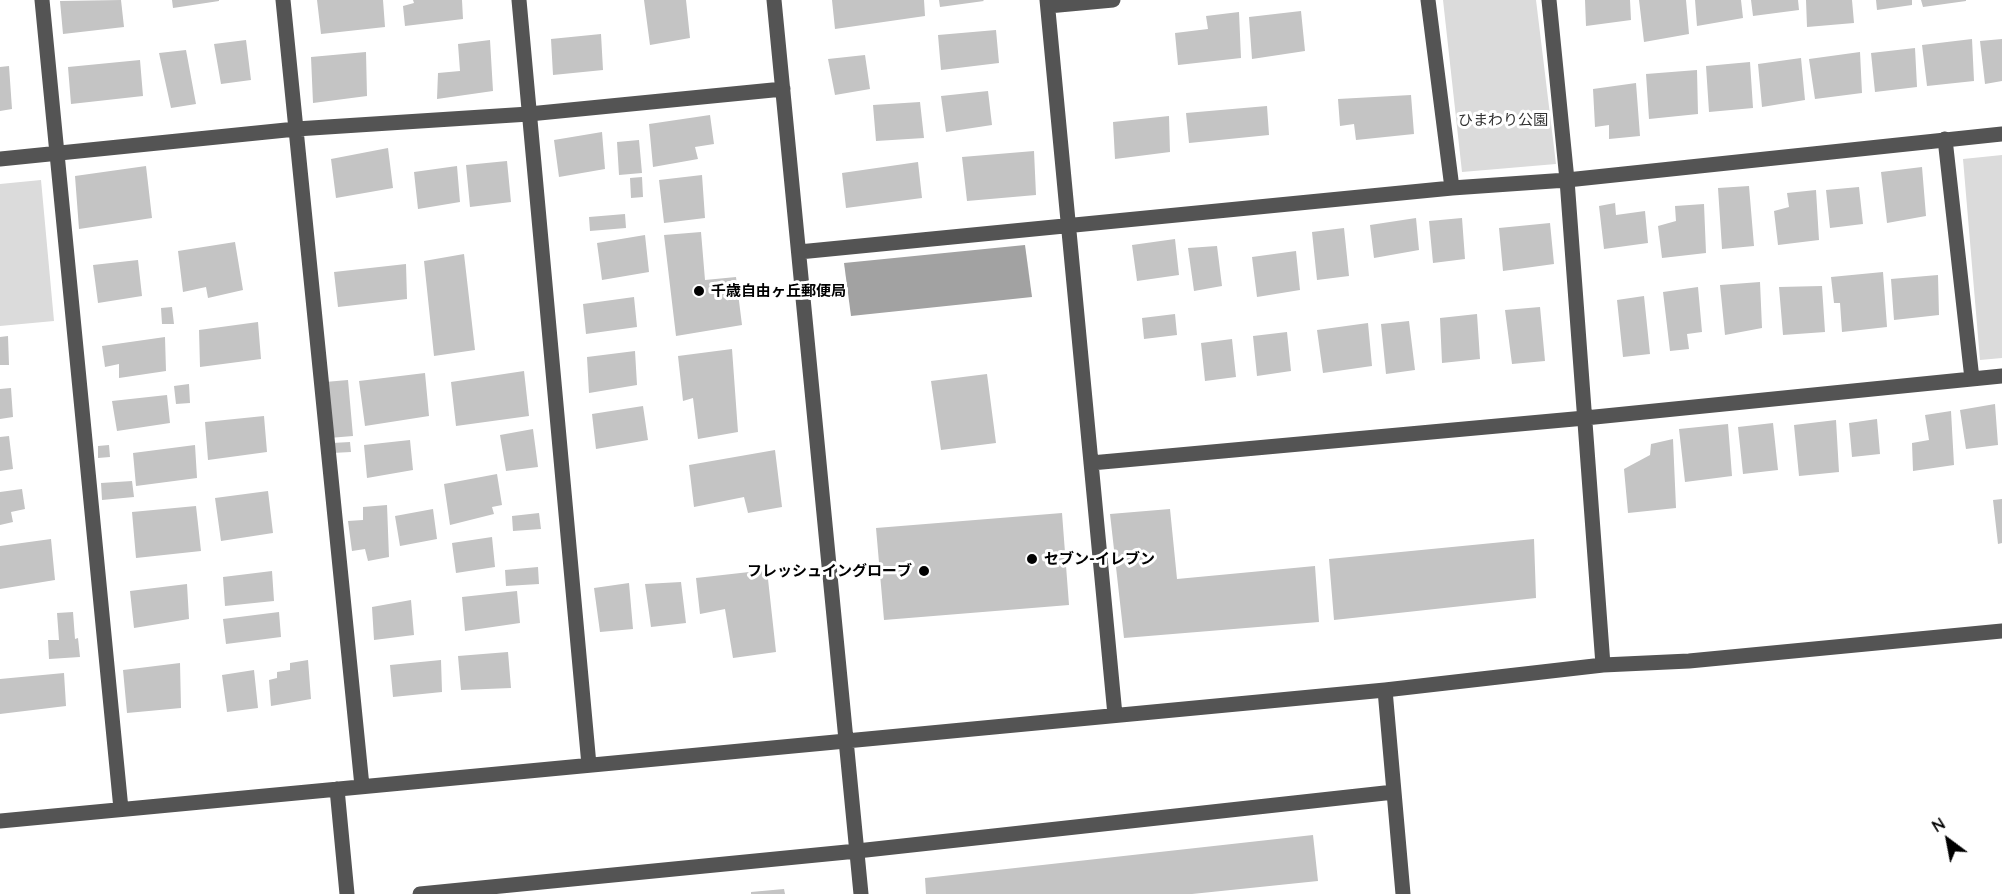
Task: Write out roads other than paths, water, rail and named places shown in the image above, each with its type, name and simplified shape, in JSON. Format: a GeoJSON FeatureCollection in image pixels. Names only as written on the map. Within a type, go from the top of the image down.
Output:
{"type":"FeatureCollection","features":[{"type":"Feature","properties":{"kind":"street"},"geometry":{"type":"LineString","coordinates":[[42,0],[121,809]]}},
{"type":"Feature","properties":{"kind":"street"},"geometry":{"type":"LineString","coordinates":[[283,0],[362,786]]}},
{"type":"Feature","properties":{"kind":"street"},"geometry":{"type":"LineString","coordinates":[[519,0],[589,765]]}},
{"type":"Feature","properties":{"kind":"street"},"geometry":{"type":"LineString","coordinates":[[774,0],[861,894]]}},
{"type":"Feature","properties":{"kind":"street"},"geometry":{"type":"LineString","coordinates":[[1113,0],[1047,3],[1115,715]]}},
{"type":"Feature","properties":{"kind":"street"},"geometry":{"type":"LineString","coordinates":[[1428,0],[1452,188]]}},
{"type":"Feature","properties":{"kind":"street"},"geometry":{"type":"LineString","coordinates":[[1550,0],[1567,180],[1604,665]]}},
{"type":"Feature","properties":{"kind":"street"},"geometry":{"type":"LineString","coordinates":[[0,159],[296,129],[529,114],[783,89]]}},
{"type":"Feature","properties":{"kind":"street"},"geometry":{"type":"LineString","coordinates":[[798,252],[1452,188],[1567,180],[2002,134]]}},
{"type":"Feature","properties":{"kind":"street"},"geometry":{"type":"LineString","coordinates":[[1946,139],[1972,379]]}},
{"type":"Feature","properties":{"kind":"street"},"geometry":{"type":"LineString","coordinates":[[1091,463],[1585,418],[2002,376]]}},
{"type":"Feature","properties":{"kind":"street"},"geometry":{"type":"LineString","coordinates":[[0,821],[1385,690],[1604,665],[1689,661],[2002,631]]}},
{"type":"Feature","properties":{"kind":"street"},"geometry":{"type":"LineString","coordinates":[[1385,690],[1404,894]]}},
{"type":"Feature","properties":{"kind":"street"},"geometry":{"type":"LineString","coordinates":[[337,789],[347,894]]}},
{"type":"Feature","properties":{"kind":"street"},"geometry":{"type":"LineString","coordinates":[[420,894],[857,852],[1394,792]]}},
{"type":"Feature","properties":{"kind":"place","name":"千歳自由ヶ丘郵便局"},"geometry":{"type":"Point","coordinates":[699,291]}},
{"type":"Feature","properties":{"kind":"place","name":"セブン-イレブン"},"geometry":{"type":"Point","coordinates":[1032,559]}},
{"type":"Feature","properties":{"kind":"place","name":"フレッシュイングローブ"},"geometry":{"type":"Point","coordinates":[924,571]}},
{"type":"Feature","properties":{"kind":"park label","name":"ひまわり公園"},"geometry":{"type":"Point","coordinates":[1503,120]}}]}
